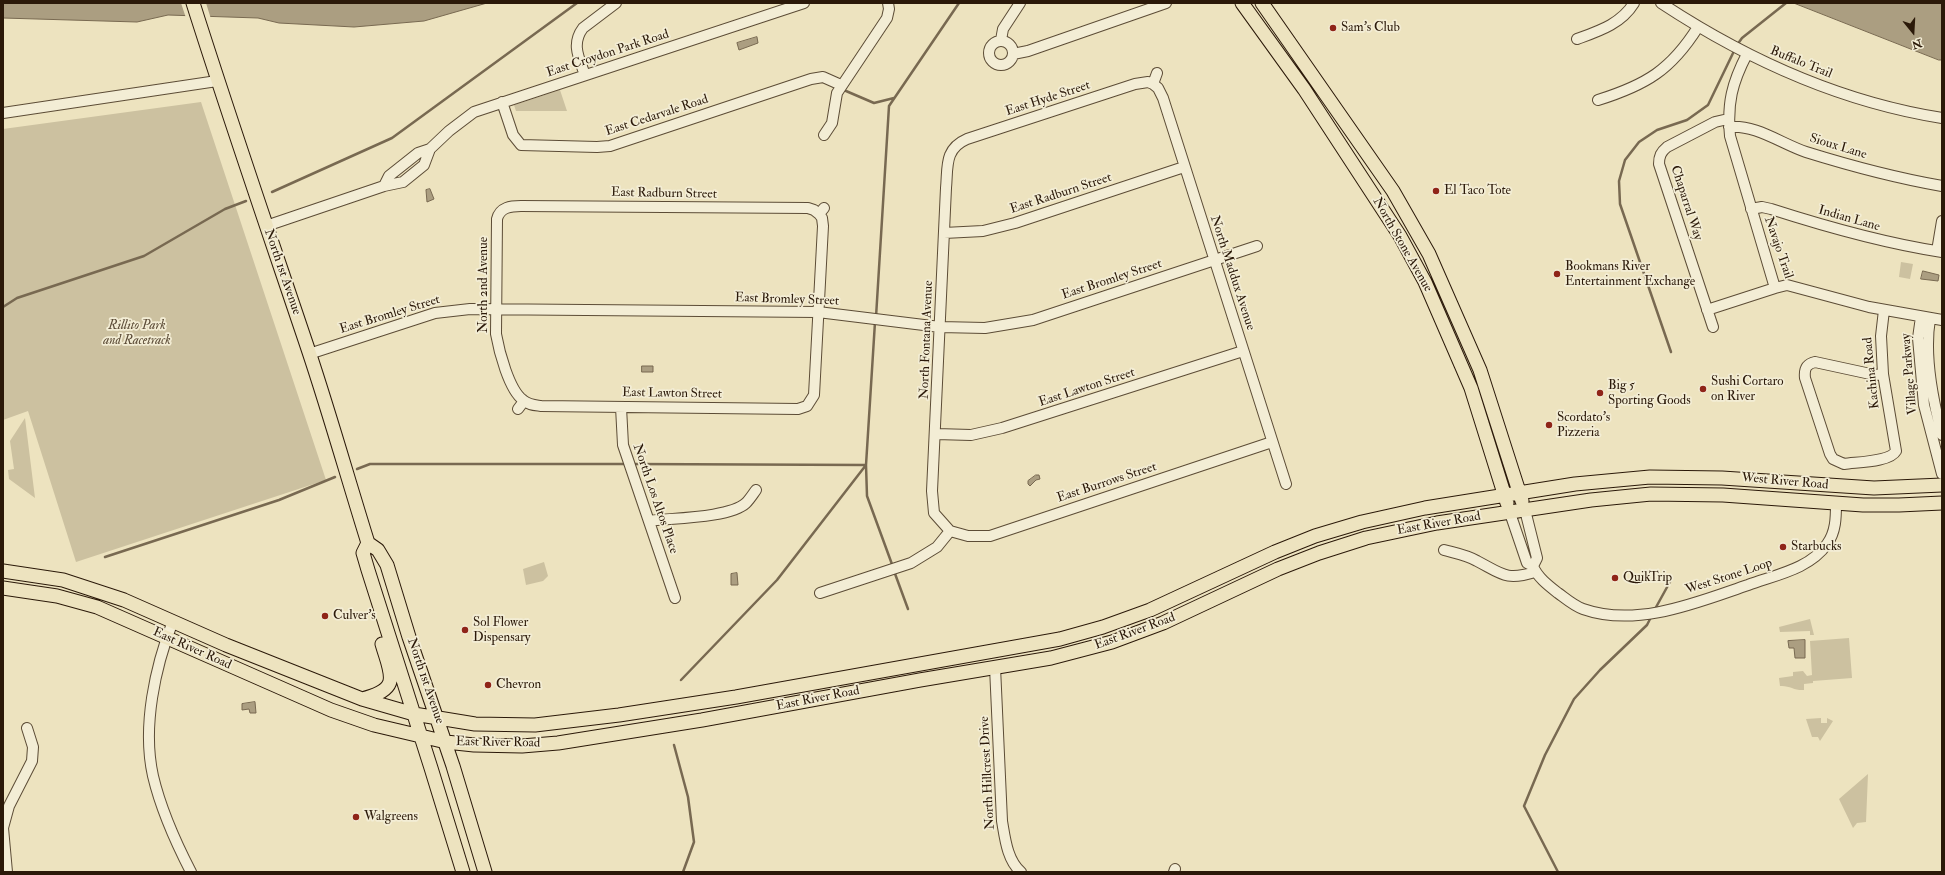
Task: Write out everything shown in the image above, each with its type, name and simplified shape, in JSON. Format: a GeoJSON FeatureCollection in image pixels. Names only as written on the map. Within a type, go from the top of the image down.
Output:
{"type":"FeatureCollection","features":[{"type":"Feature","properties":{"kind":"main road","name":"North 1st Avenue"},"geometry":{"type":"LineString","coordinates":[[192,3],[217,82],[309,354],[368,543],[378,550],[387,564],[409,637],[446,742],[485,872]]}},
{"type":"Feature","properties":{"kind":"main road","name":"North Stone Avenue"},"geometry":{"type":"LineString","coordinates":[[1242,3],[1308,96],[1400,236],[1425,282],[1471,388],[1510,513]]}},
{"type":"Feature","properties":{"kind":"main road","name":"North Stone Avenue"},"geometry":{"type":"LineString","coordinates":[[1262,3],[1393,191],[1429,254],[1480,370],[1525,510]]}},
{"type":"Feature","properties":{"kind":"main road","name":"West River Road"},"geometry":{"type":"LineString","coordinates":[[1628,478],[1708,477],[1874,488],[1942,485]]}},
{"type":"Feature","properties":{"kind":"main road","name":"East River Road"},"geometry":{"type":"LineString","coordinates":[[3,571],[63,580],[124,600],[226,644],[362,699],[414,714],[476,724],[535,725],[619,715],[736,697],[953,657],[1029,645],[1103,627],[1150,610],[1275,552],[1315,536],[1394,514],[1519,493],[1628,478]]}},
{"type":"Feature","properties":{"kind":"main road","name":"West River Road"},"geometry":{"type":"LineString","coordinates":[[1636,495],[1703,494],[1886,505],[1942,503]]}},
{"type":"Feature","properties":{"kind":"main road","name":"East River Road"},"geometry":{"type":"LineString","coordinates":[[3,588],[57,596],[97,607],[331,710],[374,725],[446,742],[474,745],[514,746],[558,743],[709,719],[1051,658],[1088,648],[1163,623],[1278,569],[1366,538],[1437,523],[1636,495]]}},
{"type":"Feature","properties":{"kind":"main road","name":"North 1st Avenue"},"geometry":{"type":"LineString","coordinates":[[368,543],[363,553],[463,872]]}},
{"type":"Feature","properties":{"kind":"main road"},"geometry":{"type":"LineString","coordinates":[[1088,648],[1114,633],[1174,608],[1176,598]]}},
{"type":"Feature","properties":{"kind":"main road"},"geometry":{"type":"LineString","coordinates":[[362,699],[380,695],[390,683],[391,675],[378,631],[379,607]]}},
{"type":"Feature","properties":{"kind":"main road"},"geometry":{"type":"LineString","coordinates":[[995,668],[1002,658],[1081,642],[1103,627]]}},
{"type":"Feature","properties":{"kind":"street"},"geometry":{"type":"LineString","coordinates":[[585,75],[576,48],[579,33],[583,28],[616,3]]}},
{"type":"Feature","properties":{"kind":"street","name":"East Croydon Park Road"},"geometry":{"type":"LineString","coordinates":[[266,226],[384,186],[389,176],[418,154],[430,149],[449,131],[474,112],[804,3]]}},
{"type":"Feature","properties":{"kind":"street"},"geometry":{"type":"LineString","coordinates":[[824,135],[832,123],[837,93],[887,18],[889,9],[888,3]]}},
{"type":"Feature","properties":{"kind":"street"},"geometry":{"type":"LineString","coordinates":[[1001,40],[1003,30],[1020,3]]}},
{"type":"Feature","properties":{"kind":"street"},"geometry":{"type":"LineString","coordinates":[[1013,54],[1028,51],[1166,3]]}},
{"type":"Feature","properties":{"kind":"street"},"geometry":{"type":"LineString","coordinates":[[1577,39],[1616,22],[1625,16],[1634,3]]}},
{"type":"Feature","properties":{"kind":"street","name":"Buffalo Trail"},"geometry":{"type":"LineString","coordinates":[[1661,3],[1729,45],[1817,85],[1885,106],[1942,118]]}},
{"type":"Feature","properties":{"kind":"street"},"geometry":{"type":"LineString","coordinates":[[1598,100],[1634,88],[1662,70],[1684,49],[1698,27]]}},
{"type":"Feature","properties":{"kind":"street"},"geometry":{"type":"LineString","coordinates":[[1001,40],[1010,44],[1013,54],[1012,60],[1001,65],[993,62],[989,56],[990,48],[995,42],[1001,40]]}},
{"type":"Feature","properties":{"kind":"street","name":"Navajo Trail"},"geometry":{"type":"LineString","coordinates":[[1745,53],[1732,89],[1729,123],[1736,157],[1776,288],[1787,285],[1884,310],[1942,320]]}},
{"type":"Feature","properties":{"kind":"street"},"geometry":{"type":"LineString","coordinates":[[1153,84],[1157,73]]}},
{"type":"Feature","properties":{"kind":"street","name":"East Cedarvale Road"},"geometry":{"type":"LineString","coordinates":[[502,102],[513,135],[521,145],[597,147],[610,146],[811,79],[823,77],[841,85]]}},
{"type":"Feature","properties":{"kind":"street"},"geometry":{"type":"LineString","coordinates":[[3,113],[217,82]]}},
{"type":"Feature","properties":{"kind":"street","name":"East Hyde Street"},"geometry":{"type":"LineString","coordinates":[[954,147],[967,139],[1135,84],[1148,82],[1153,84]]}},
{"type":"Feature","properties":{"kind":"street","name":"North Maddux Avenue"},"geometry":{"type":"LineString","coordinates":[[1153,84],[1161,92],[1286,484]]}},
{"type":"Feature","properties":{"kind":"street","name":"Chaparral Way"},"geometry":{"type":"LineString","coordinates":[[1707,310],[1659,158],[1667,147],[1715,122],[1729,123]]}},
{"type":"Feature","properties":{"kind":"street","name":"Sioux Lane"},"geometry":{"type":"LineString","coordinates":[[1729,123],[1746,127],[1803,150],[1869,171],[1942,186]]}},
{"type":"Feature","properties":{"kind":"street","name":"North Fontana Avenue"},"geometry":{"type":"LineString","coordinates":[[950,530],[934,513],[932,491],[936,434],[948,160],[954,147]]}},
{"type":"Feature","properties":{"kind":"street","name":"East Radburn Street"},"geometry":{"type":"LineString","coordinates":[[944,233],[983,231],[1015,223],[1184,167]]}},
{"type":"Feature","properties":{"kind":"street","name":"East Radburn Street"},"geometry":{"type":"LineString","coordinates":[[500,208],[512,206],[808,208],[821,211],[823,226],[818,312]]}},
{"type":"Feature","properties":{"kind":"street","name":"Indian Lane"},"geometry":{"type":"LineString","coordinates":[[1751,209],[1762,207],[1771,209],[1850,234],[1940,252]]}},
{"type":"Feature","properties":{"kind":"street","name":"North 2nd Avenue"},"geometry":{"type":"LineString","coordinates":[[500,208],[497,220],[496,308],[498,346],[521,405]]}},
{"type":"Feature","properties":{"kind":"street"},"geometry":{"type":"LineString","coordinates":[[1940,252],[1942,222]]}},
{"type":"Feature","properties":{"kind":"street","name":"East Bromley Street"},"geometry":{"type":"LineString","coordinates":[[309,354],[435,313],[496,308],[818,312],[940,327],[985,328],[1033,320],[1257,246]]}},
{"type":"Feature","properties":{"kind":"street"},"geometry":{"type":"LineString","coordinates":[[1713,327],[1707,310],[1776,288]]}},
{"type":"Feature","properties":{"kind":"street","name":"Kachina Road"},"geometry":{"type":"LineString","coordinates":[[1883,374],[1875,375],[1815,362],[1808,364],[1805,368],[1805,378],[1828,449],[1833,459],[1844,464],[1893,456],[1896,451],[1883,374],[1881,336],[1884,310]]}},
{"type":"Feature","properties":{"kind":"street","name":"East Lawton Street"},"geometry":{"type":"LineString","coordinates":[[521,405],[798,409],[807,406],[814,395],[818,312]]}},
{"type":"Feature","properties":{"kind":"street","name":"Village Parkway"},"geometry":{"type":"LineString","coordinates":[[1926,318],[1933,400],[1942,435]]}},
{"type":"Feature","properties":{"kind":"street","name":"Village Parkway"},"geometry":{"type":"LineString","coordinates":[[1926,318],[1918,338],[1924,405],[1942,474]]}},
{"type":"Feature","properties":{"kind":"street","name":"East Lawton Street"},"geometry":{"type":"LineString","coordinates":[[936,434],[970,435],[1002,428],[1243,351]]}},
{"type":"Feature","properties":{"kind":"street","name":"North Los Altos Place"},"geometry":{"type":"LineString","coordinates":[[621,407],[623,446],[675,598]]}},
{"type":"Feature","properties":{"kind":"street","name":"East Burrows Street"},"geometry":{"type":"LineString","coordinates":[[950,530],[968,536],[990,536],[1272,442]]}},
{"type":"Feature","properties":{"kind":"street"},"geometry":{"type":"LineString","coordinates":[[649,521],[700,517],[728,511],[745,504],[756,490]]}},
{"type":"Feature","properties":{"kind":"street","name":"West Stone Loop"},"geometry":{"type":"LineString","coordinates":[[1510,513],[1524,558],[1550,587],[1583,609],[1610,614],[1634,615],[1667,610],[1722,594],[1802,566],[1814,557],[1828,543],[1836,525],[1836,503]]}},
{"type":"Feature","properties":{"kind":"street"},"geometry":{"type":"LineString","coordinates":[[1444,550],[1476,560],[1505,576],[1518,577],[1534,569],[1537,558],[1525,510]]}},
{"type":"Feature","properties":{"kind":"street"},"geometry":{"type":"LineString","coordinates":[[820,593],[911,563],[937,547],[950,530]]}},
{"type":"Feature","properties":{"kind":"street"},"geometry":{"type":"LineString","coordinates":[[173,621],[166,637],[154,684],[149,730],[153,774],[164,816],[191,872]]}},
{"type":"Feature","properties":{"kind":"street","name":"North Hillcrest Drive"},"geometry":{"type":"LineString","coordinates":[[995,668],[1002,821],[1014,866],[1021,872]]}},
{"type":"Feature","properties":{"kind":"street"},"geometry":{"type":"LineString","coordinates":[[6,872],[3,828],[9,806],[32,761],[33,747],[28,728]]}},
{"type":"Feature","properties":{"kind":"green space"},"geometry":{"type":"Polygon","coordinates":[[[560,90],[567,111],[516,111],[514,105],[560,90]]]}},
{"type":"Feature","properties":{"kind":"green space","name":"Rillito Park and Racetrack"},"geometry":{"type":"Polygon","coordinates":[[[201,102],[326,480],[76,562],[28,411],[3,420],[3,129],[201,102]]]}},
{"type":"Feature","properties":{"kind":"green space"},"geometry":{"type":"Polygon","coordinates":[[[1901,262],[1913,264],[1910,279],[1899,277],[1901,262]]]}},
{"type":"Feature","properties":{"kind":"green space"},"geometry":{"type":"Polygon","coordinates":[[[25,418],[35,498],[9,479],[8,470],[14,469],[10,441],[25,418]]]}},
{"type":"Feature","properties":{"kind":"green space"},"geometry":{"type":"Polygon","coordinates":[[[544,562],[548,576],[543,581],[526,585],[523,569],[544,562]]]}},
{"type":"Feature","properties":{"kind":"green space"},"geometry":{"type":"Polygon","coordinates":[[[1810,619],[1814,635],[1810,635],[1810,631],[1780,632],[1779,627],[1810,619]]]}},
{"type":"Feature","properties":{"kind":"green space"},"geometry":{"type":"Polygon","coordinates":[[[1849,638],[1852,678],[1813,681],[1813,683],[1804,684],[1804,690],[1780,686],[1779,678],[1793,676],[1793,672],[1803,671],[1807,676],[1812,675],[1810,641],[1849,638]]]}},
{"type":"Feature","properties":{"kind":"green space"},"geometry":{"type":"Polygon","coordinates":[[[1821,718],[1821,723],[1827,723],[1827,718],[1833,721],[1820,741],[1818,737],[1812,737],[1806,719],[1821,718]]]}},
{"type":"Feature","properties":{"kind":"green space"},"geometry":{"type":"Polygon","coordinates":[[[1868,774],[1866,822],[1857,823],[1853,828],[1839,799],[1868,774]]]}},
{"type":"Feature","properties":{"kind":"shaded area"},"geometry":{"type":"Polygon","coordinates":[[[3,3],[487,3],[424,21],[354,27],[279,23],[258,18],[168,15],[137,22],[3,18],[3,3]]]}},
{"type":"Feature","properties":{"kind":"shaded area"},"geometry":{"type":"Polygon","coordinates":[[[1794,3],[1942,3],[1942,60],[1939,60],[1794,3]]]}},
{"type":"Feature","properties":{"kind":"shaded area"},"geometry":{"type":"Polygon","coordinates":[[[757,37],[758,43],[739,50],[737,43],[757,37]]]}},
{"type":"Feature","properties":{"kind":"shaded area"},"geometry":{"type":"Polygon","coordinates":[[[430,189],[434,199],[427,202],[426,190],[430,189]]]}},
{"type":"Feature","properties":{"kind":"shaded area"},"geometry":{"type":"Polygon","coordinates":[[[1923,271],[1939,275],[1938,281],[1921,279],[1923,271]]]}},
{"type":"Feature","properties":{"kind":"shaded area"},"geometry":{"type":"Polygon","coordinates":[[[642,366],[653,366],[653,372],[642,372],[642,366]]]}},
{"type":"Feature","properties":{"kind":"shaded area"},"geometry":{"type":"Polygon","coordinates":[[[1036,475],[1039,475],[1040,479],[1036,480],[1030,486],[1028,481],[1036,475]]]}},
{"type":"Feature","properties":{"kind":"shaded area"},"geometry":{"type":"Polygon","coordinates":[[[737,573],[738,585],[731,585],[731,574],[737,573]]]}},
{"type":"Feature","properties":{"kind":"shaded area"},"geometry":{"type":"Polygon","coordinates":[[[1805,640],[1805,658],[1795,658],[1794,648],[1789,648],[1788,641],[1805,640]]]}},
{"type":"Feature","properties":{"kind":"shaded area"},"geometry":{"type":"Polygon","coordinates":[[[255,702],[256,713],[250,713],[249,709],[242,710],[242,704],[255,702]]]}},
{"type":"Feature","properties":{"kind":"pier"},"geometry":{"type":"Polygon","coordinates":[[[181,3],[206,3],[211,19],[186,18],[181,3]]]}},
{"type":"Feature","properties":{"kind":"waterway"},"geometry":{"type":"LineString","coordinates":[[272,192],[392,138],[577,3]]}},
{"type":"Feature","properties":{"kind":"waterway"},"geometry":{"type":"LineString","coordinates":[[876,317],[889,106],[959,3]]}},
{"type":"Feature","properties":{"kind":"waterway"},"geometry":{"type":"LineString","coordinates":[[1737,45],[1742,38],[1786,3]]}},
{"type":"Feature","properties":{"kind":"waterway"},"geometry":{"type":"LineString","coordinates":[[1671,352],[1620,204],[1619,181],[1625,160],[1639,142],[1657,130],[1687,120],[1708,105],[1735,49]]}},
{"type":"Feature","properties":{"kind":"waterway"},"geometry":{"type":"LineString","coordinates":[[846,91],[874,103],[894,98]]}},
{"type":"Feature","properties":{"kind":"waterway"},"geometry":{"type":"LineString","coordinates":[[3,307],[17,298],[144,256],[225,209],[246,201]]}},
{"type":"Feature","properties":{"kind":"waterway"},"geometry":{"type":"LineString","coordinates":[[681,680],[777,580],[866,465],[875,322]]}},
{"type":"Feature","properties":{"kind":"waterway"},"geometry":{"type":"LineString","coordinates":[[357,469],[370,464],[627,464]]}},
{"type":"Feature","properties":{"kind":"waterway"},"geometry":{"type":"LineString","coordinates":[[632,464],[866,465],[867,496],[893,567]]}},
{"type":"Feature","properties":{"kind":"waterway"},"geometry":{"type":"LineString","coordinates":[[105,557],[279,500],[335,477]]}},
{"type":"Feature","properties":{"kind":"waterway"},"geometry":{"type":"LineString","coordinates":[[894,571],[908,609]]}},
{"type":"Feature","properties":{"kind":"waterway"},"geometry":{"type":"LineString","coordinates":[[1655,609],[1671,580]]}},
{"type":"Feature","properties":{"kind":"waterway"},"geometry":{"type":"LineString","coordinates":[[1558,872],[1524,806],[1545,755],[1574,699],[1600,670],[1647,625],[1651,617]]}},
{"type":"Feature","properties":{"kind":"waterway"},"geometry":{"type":"LineString","coordinates":[[674,745],[688,797],[694,842],[683,872]]}},
{"type":"Feature","properties":{"kind":"place","name":"Sam's Club"},"geometry":{"type":"Point","coordinates":[1333,28]}},
{"type":"Feature","properties":{"kind":"place","name":"El Taco Tote"},"geometry":{"type":"Point","coordinates":[1436,191]}},
{"type":"Feature","properties":{"kind":"place","name":"Bookmans River Entertainment Exchange"},"geometry":{"type":"Point","coordinates":[1557,274]}},
{"type":"Feature","properties":{"kind":"place","name":"Sushi Cortaro on River"},"geometry":{"type":"Point","coordinates":[1703,389]}},
{"type":"Feature","properties":{"kind":"place","name":"Big 5 Sporting Goods"},"geometry":{"type":"Point","coordinates":[1600,393]}},
{"type":"Feature","properties":{"kind":"place","name":"Scordato's Pizzeria"},"geometry":{"type":"Point","coordinates":[1549,425]}},
{"type":"Feature","properties":{"kind":"place","name":"Starbucks"},"geometry":{"type":"Point","coordinates":[1783,547]}},
{"type":"Feature","properties":{"kind":"place","name":"QuikTrip"},"geometry":{"type":"Point","coordinates":[1615,578]}},
{"type":"Feature","properties":{"kind":"place","name":"Culver's"},"geometry":{"type":"Point","coordinates":[325,616]}},
{"type":"Feature","properties":{"kind":"place","name":"Sol Flower Dispensary"},"geometry":{"type":"Point","coordinates":[465,630]}},
{"type":"Feature","properties":{"kind":"place","name":"Chevron"},"geometry":{"type":"Point","coordinates":[488,685]}},
{"type":"Feature","properties":{"kind":"place","name":"Walgreens"},"geometry":{"type":"Point","coordinates":[356,817]}}]}
